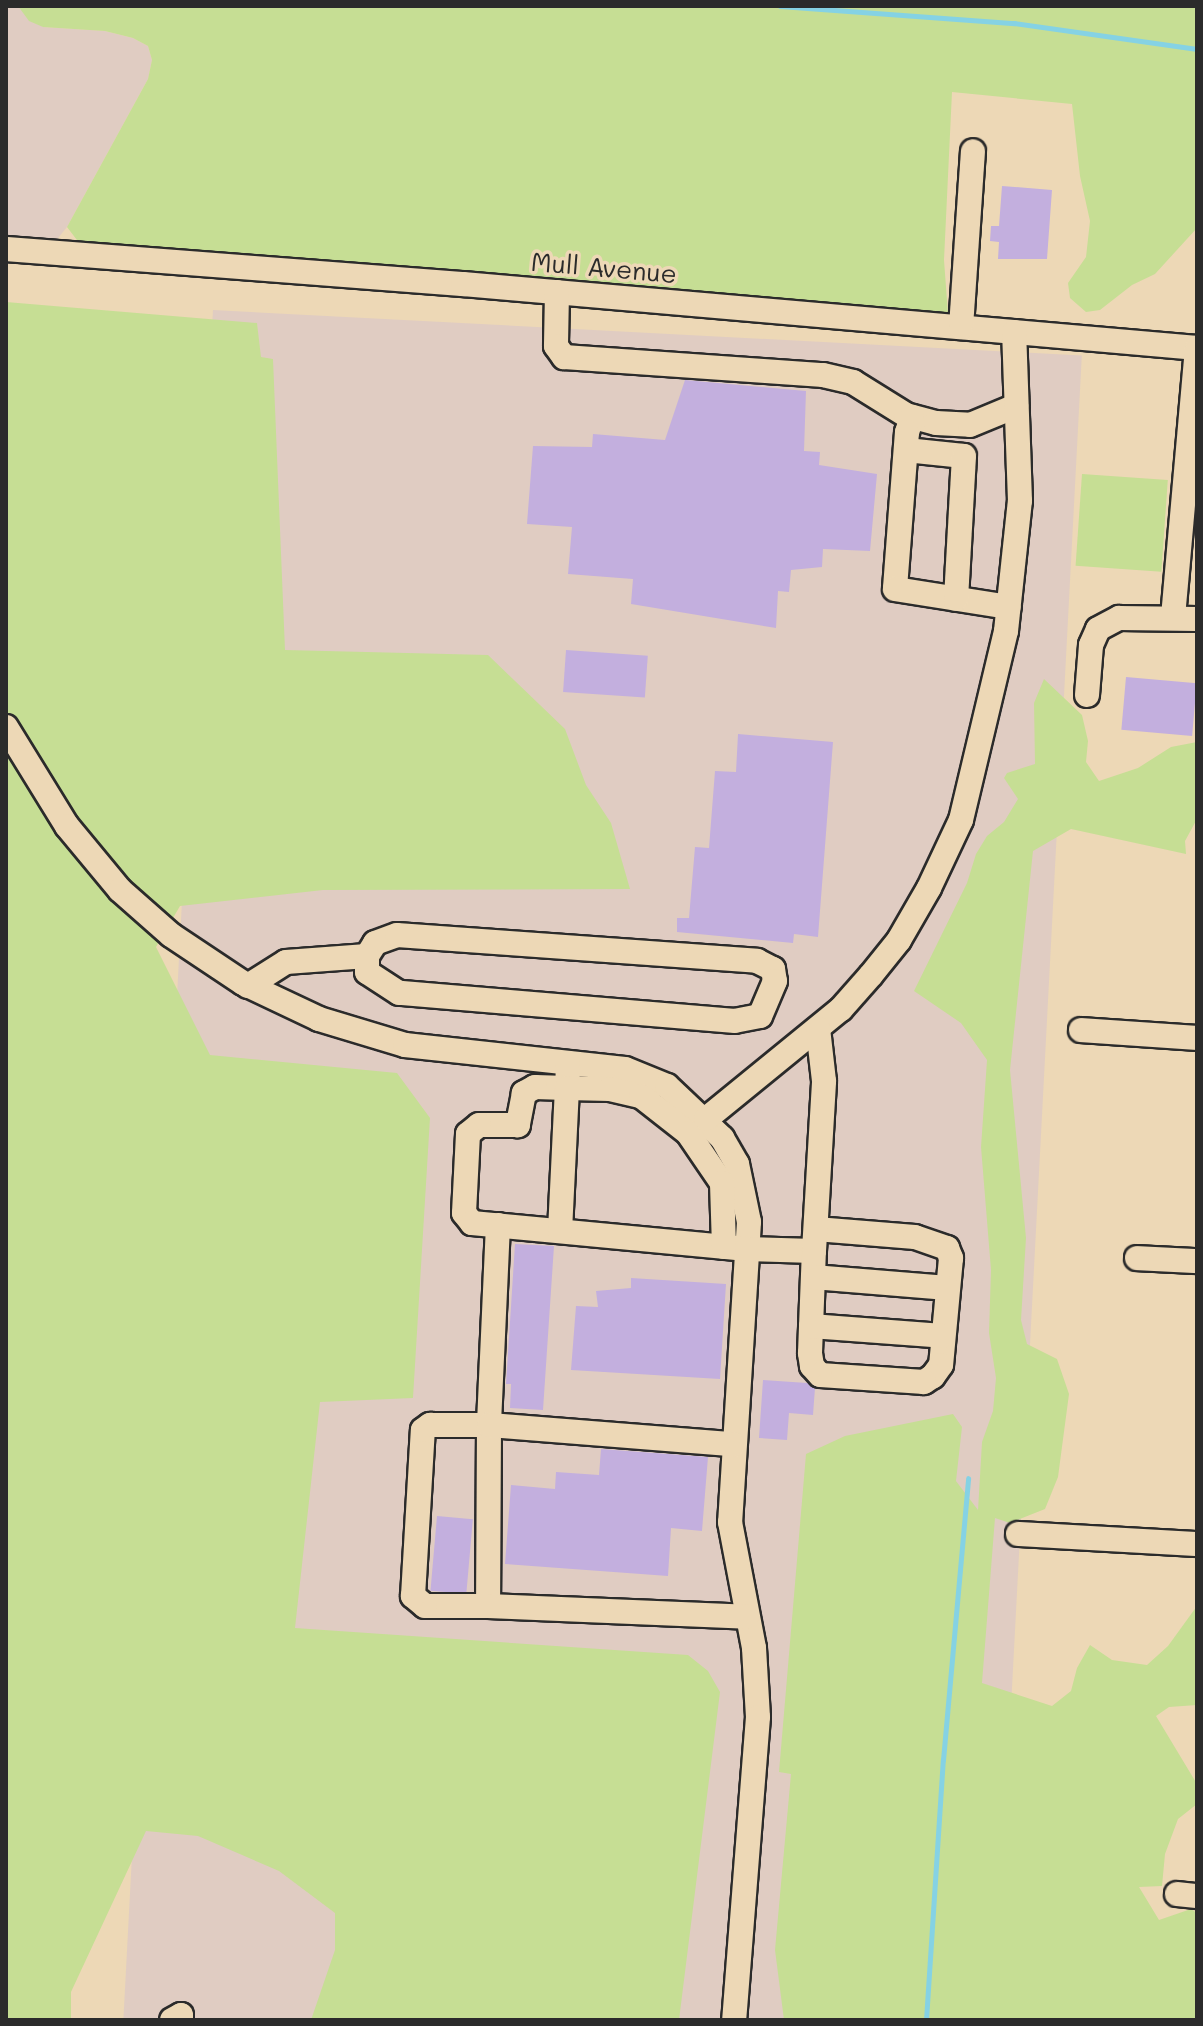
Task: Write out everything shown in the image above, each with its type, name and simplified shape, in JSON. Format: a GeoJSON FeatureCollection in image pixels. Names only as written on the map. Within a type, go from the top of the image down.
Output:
{"type":"FeatureCollection","features":[{"type":"Feature","properties":{"kind":"street"},"geometry":{"type":"LineString","coordinates":[[961,327],[973,151]]}},
{"type":"Feature","properties":{"kind":"street","name":"Mull Avenue"},"geometry":{"type":"LineString","coordinates":[[6,249],[557,292],[1197,348]]}},
{"type":"Feature","properties":{"kind":"street"},"geometry":{"type":"LineString","coordinates":[[557,292],[556,346],[564,357],[823,375],[853,382],[912,417],[936,423],[970,425],[1016,406]]}},
{"type":"Feature","properties":{"kind":"street"},"geometry":{"type":"LineString","coordinates":[[706,1119],[841,1009],[899,940],[929,888],[961,820],[1009,607],[1020,501],[1014,332]]}},
{"type":"Feature","properties":{"kind":"street"},"geometry":{"type":"LineString","coordinates":[[1087,695],[1091,645],[1098,629],[1119,618],[1185,618],[1197,348]]}},
{"type":"Feature","properties":{"kind":"street"},"geometry":{"type":"LineString","coordinates":[[912,417],[906,450],[895,589],[1009,607]]}},
{"type":"Feature","properties":{"kind":"street"},"geometry":{"type":"LineString","coordinates":[[906,450],[964,456],[956,599]]}},
{"type":"Feature","properties":{"kind":"street"},"geometry":{"type":"LineString","coordinates":[[6,727],[67,826],[120,890],[171,935],[248,986],[368,1036],[444,1052],[625,1069],[667,1086],[706,1119],[737,1164],[749,1222],[736,1248]]}},
{"type":"Feature","properties":{"kind":"street"},"geometry":{"type":"LineString","coordinates":[[397,935],[757,961],[773,969],[775,981],[760,1016],[735,1021],[399,993],[367,972],[367,956],[375,943],[397,935]]}},
{"type":"Feature","properties":{"kind":"street"},"geometry":{"type":"LineString","coordinates":[[248,986],[286,962],[367,956]]}},
{"type":"Feature","properties":{"kind":"street"},"geometry":{"type":"LineString","coordinates":[[734,2020],[758,1717],[754,1648],[730,1522],[736,1248],[722,1183],[688,1133],[641,1096],[610,1089],[535,1087],[524,1093],[518,1125],[479,1125],[468,1134],[464,1213],[472,1223],[736,1248],[815,1240],[931,1240],[947,1248],[951,1258],[941,1365],[924,1382],[820,1375],[812,1366],[813,1277],[815,1240],[824,1081],[818,1028]]}},
{"type":"Feature","properties":{"kind":"street"},"geometry":{"type":"LineString","coordinates":[[1081,1030],[1197,1038]]}},
{"type":"Feature","properties":{"kind":"street"},"geometry":{"type":"LineString","coordinates":[[560,1231],[568,1063]]}},
{"type":"Feature","properties":{"kind":"street"},"geometry":{"type":"LineString","coordinates":[[488,1606],[489,1425],[498,1225]]}},
{"type":"Feature","properties":{"kind":"street"},"geometry":{"type":"LineString","coordinates":[[1137,1258],[1197,1261]]}},
{"type":"Feature","properties":{"kind":"street"},"geometry":{"type":"LineString","coordinates":[[813,1277],[948,1288]]}},
{"type":"Feature","properties":{"kind":"street"},"geometry":{"type":"LineString","coordinates":[[811,1326],[943,1336]]}},
{"type":"Feature","properties":{"kind":"street"},"geometry":{"type":"LineString","coordinates":[[733,1444],[489,1425],[430,1425],[423,1430],[413,1596],[425,1606],[747,1617]]}},
{"type":"Feature","properties":{"kind":"street"},"geometry":{"type":"LineString","coordinates":[[1018,1534],[1197,1544]]}},
{"type":"Feature","properties":{"kind":"street"},"geometry":{"type":"LineString","coordinates":[[172,2020],[181,2015],[181,2020]]}},
{"type":"Feature","properties":{"kind":"shaded area"},"geometry":{"type":"Polygon","coordinates":[[[6,6],[18,6],[43,27],[105,31],[133,38],[148,46],[152,60],[148,79],[67,227],[46,253],[6,249],[6,6]]]}},
{"type":"Feature","properties":{"kind":"shaded area"},"geometry":{"type":"Polygon","coordinates":[[[213,310],[1082,356],[995,2020],[123,2020],[213,310]]]}},
{"type":"Feature","properties":{"kind":"green space"},"geometry":{"type":"Polygon","coordinates":[[[18,6],[1197,6],[1197,228],[1155,274],[1132,285],[1100,310],[1086,312],[1070,298],[1068,283],[1086,257],[1090,221],[1080,176],[1072,104],[952,92],[944,260],[948,314],[80,244],[67,227],[148,79],[152,60],[148,46],[133,38],[105,31],[43,27],[29,21],[18,6]]]}},
{"type":"Feature","properties":{"kind":"green space"},"geometry":{"type":"Polygon","coordinates":[[[6,302],[257,323],[261,357],[273,359],[285,650],[488,655],[565,729],[586,785],[611,823],[630,889],[323,890],[180,906],[156,947],[210,1055],[397,1073],[430,1118],[413,1398],[320,1402],[295,1628],[688,1655],[708,1671],[720,1692],[679,2020],[311,2020],[335,1950],[335,1913],[279,1871],[198,1836],[146,1831],[71,1992],[71,2020],[6,2020],[6,302]]]}},
{"type":"Feature","properties":{"kind":"green space"},"geometry":{"type":"Polygon","coordinates":[[[1082,474],[1168,480],[1161,572],[1076,566],[1082,474]]]}},
{"type":"Feature","properties":{"kind":"green space"},"geometry":{"type":"Polygon","coordinates":[[[1044,679],[1082,715],[1088,741],[1086,762],[1099,781],[1138,768],[1171,747],[1197,742],[1197,819],[1185,841],[1186,854],[1071,829],[1033,851],[1010,1070],[1026,1238],[1021,1320],[1027,1344],[1057,1359],[1069,1394],[1058,1477],[1045,1509],[1010,1523],[995,1518],[982,1683],[1052,1706],[1071,1691],[1077,1668],[1090,1645],[1112,1660],[1147,1665],[1168,1646],[1197,1606],[1197,1705],[1169,1707],[1156,1716],[1197,1784],[1197,1804],[1178,1819],[1165,1854],[1162,1886],[1139,1887],[1159,1920],[1191,1909],[1197,1913],[1197,2020],[784,2020],[775,1950],[791,1774],[779,1772],[806,1454],[845,1436],[953,1414],[962,1427],[956,1481],[978,1510],[982,1442],[993,1411],[996,1378],[989,1333],[991,1270],[981,1147],[987,1060],[961,1023],[914,991],[967,883],[976,854],[987,836],[1004,822],[1018,799],[1004,778],[1007,773],[1035,764],[1034,703],[1044,679]]]}},
{"type":"Feature","properties":{"kind":"building"},"geometry":{"type":"Polygon","coordinates":[[[1002,186],[1052,190],[1047,259],[998,259],[999,242],[990,241],[991,226],[999,226],[1002,186]]]}},
{"type":"Feature","properties":{"kind":"building"},"geometry":{"type":"Polygon","coordinates":[[[685,380],[806,391],[804,451],[820,452],[819,465],[877,474],[870,551],[823,549],[822,567],[791,570],[789,592],[778,591],[776,628],[631,604],[633,579],[568,574],[572,527],[527,524],[533,446],[592,447],[593,434],[665,440],[685,380]]]}},
{"type":"Feature","properties":{"kind":"building"},"geometry":{"type":"Polygon","coordinates":[[[566,650],[648,656],[645,698],[563,692],[566,650]]]}},
{"type":"Feature","properties":{"kind":"building"},"geometry":{"type":"Polygon","coordinates":[[[1126,677],[1197,683],[1192,736],[1121,730],[1126,677]]]}},
{"type":"Feature","properties":{"kind":"building"},"geometry":{"type":"Polygon","coordinates":[[[738,734],[833,742],[818,937],[794,934],[793,943],[677,932],[677,918],[689,918],[695,847],[709,848],[715,771],[736,772],[738,734]]]}},
{"type":"Feature","properties":{"kind":"building"},"geometry":{"type":"Polygon","coordinates":[[[515,1244],[554,1246],[543,1410],[510,1408],[511,1384],[506,1384],[515,1244]]]}},
{"type":"Feature","properties":{"kind":"building"},"geometry":{"type":"Polygon","coordinates":[[[631,1278],[726,1284],[720,1379],[571,1370],[576,1306],[598,1307],[596,1291],[631,1288],[631,1278]]]}},
{"type":"Feature","properties":{"kind":"building"},"geometry":{"type":"Polygon","coordinates":[[[763,1380],[807,1383],[815,1388],[813,1415],[789,1413],[787,1440],[759,1438],[763,1380]]]}},
{"type":"Feature","properties":{"kind":"building"},"geometry":{"type":"Polygon","coordinates":[[[601,1449],[708,1457],[702,1531],[671,1528],[668,1576],[505,1564],[511,1485],[555,1489],[556,1472],[599,1475],[601,1449]]]}},
{"type":"Feature","properties":{"kind":"building"},"geometry":{"type":"Polygon","coordinates":[[[437,1516],[473,1519],[466,1594],[430,1591],[437,1516]]]}},
{"type":"Feature","properties":{"kind":"waterway"},"geometry":{"type":"LineString","coordinates":[[780,6],[1014,23],[1197,49]]}},
{"type":"Feature","properties":{"kind":"waterway"},"geometry":{"type":"LineString","coordinates":[[926,2020],[943,1760],[968,1478]]}}]}
